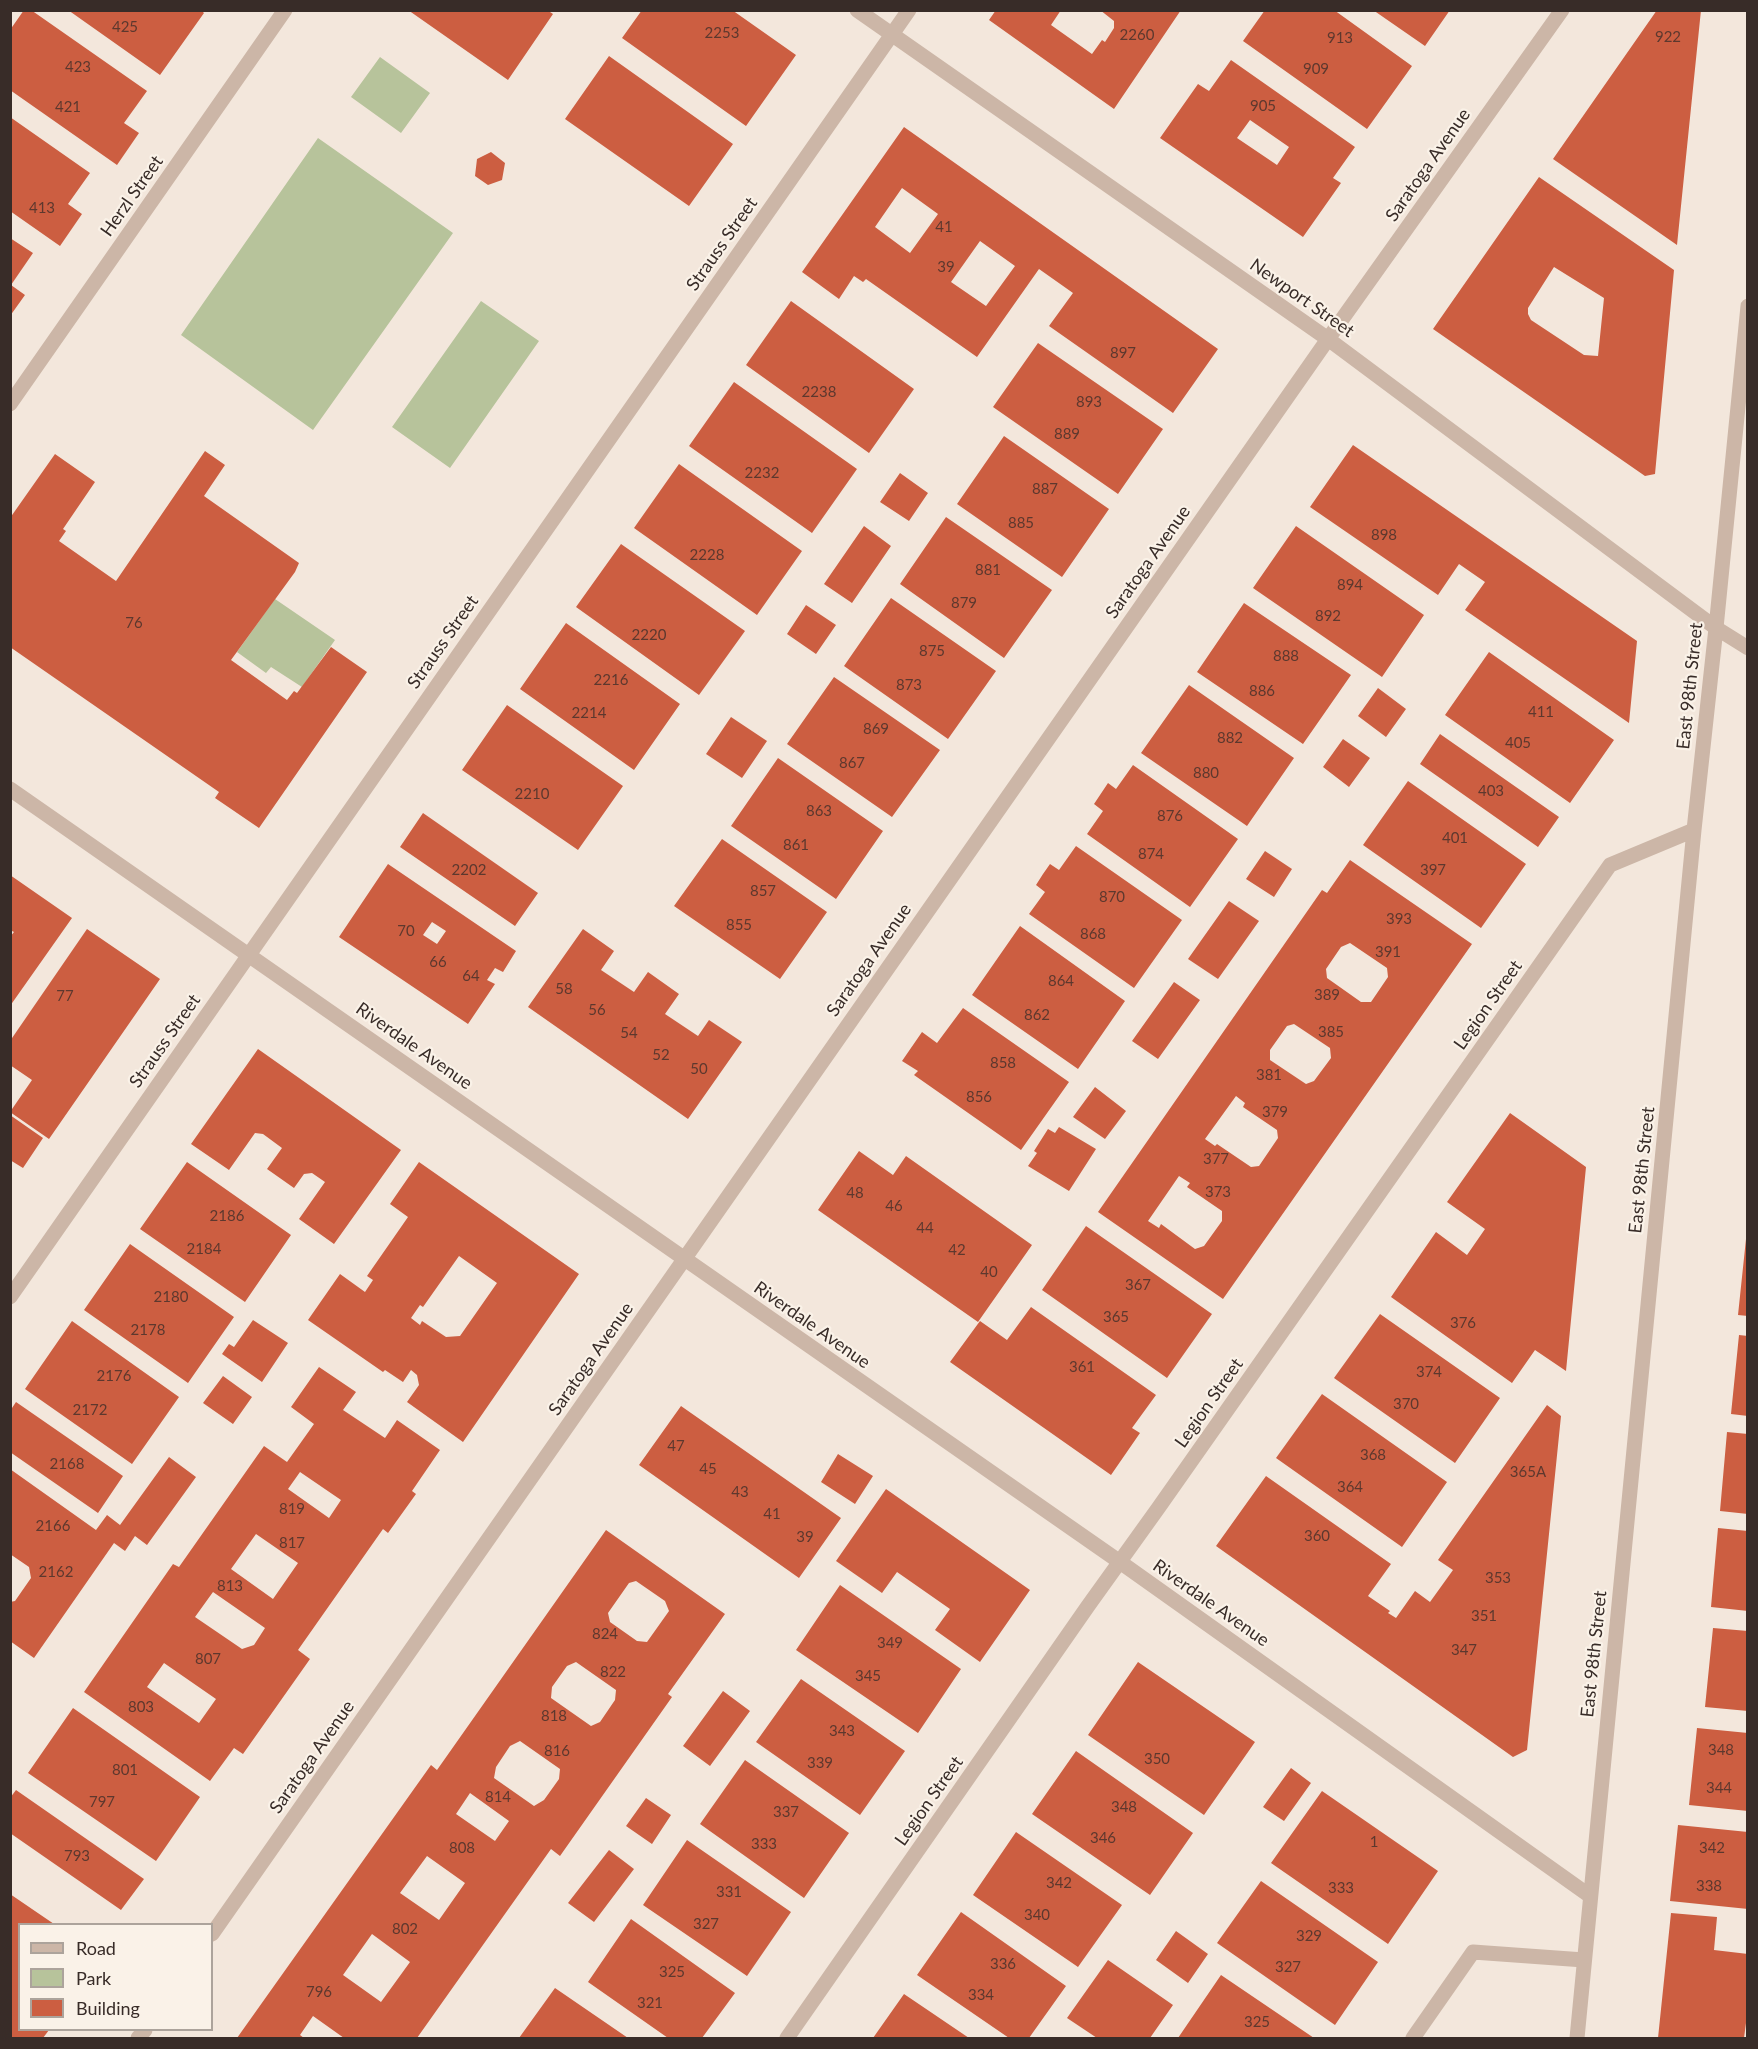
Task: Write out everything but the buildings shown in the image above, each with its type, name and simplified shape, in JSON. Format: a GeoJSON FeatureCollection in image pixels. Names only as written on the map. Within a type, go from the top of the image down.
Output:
{"type":"FeatureCollection","features":[{"type":"Feature","properties":{"kind":"street","name":"Herzl Street"},"geometry":{"type":"LineString","coordinates":[[10,404],[285,10]]}},
{"type":"Feature","properties":{"kind":"street","name":"Newport Street"},"geometry":{"type":"LineString","coordinates":[[857,10],[1328,339],[1716,628],[1748,648]]}},
{"type":"Feature","properties":{"kind":"street","name":"Strauss Street"},"geometry":{"type":"LineString","coordinates":[[10,1297],[909,10]]}},
{"type":"Feature","properties":{"kind":"street","name":"Saratoga Avenue"},"geometry":{"type":"LineString","coordinates":[[213,1933],[1328,339],[1562,10]]}},
{"type":"Feature","properties":{"kind":"street","name":"East 98th Street"},"geometry":{"type":"LineString","coordinates":[[1577,2038],[1694,830],[1748,306]]}},
{"type":"Feature","properties":{"kind":"street","name":"Riverdale Avenue"},"geometry":{"type":"LineString","coordinates":[[10,789],[1120,1562],[1590,1896]]}},
{"type":"Feature","properties":{"kind":"street","name":"Legion Street"},"geometry":{"type":"LineString","coordinates":[[787,2038],[1610,865],[1694,830]]}},
{"type":"Feature","properties":{"kind":"street"},"geometry":{"type":"LineString","coordinates":[[1413,2038],[1473,1952],[1584,1960]]}},
{"type":"Feature","properties":{"kind":"green space"},"geometry":{"type":"Polygon","coordinates":[[[380,57],[430,93],[401,133],[351,97],[380,57]]]}},
{"type":"Feature","properties":{"kind":"green space"},"geometry":{"type":"Polygon","coordinates":[[[318,138],[453,233],[313,430],[181,335],[318,138]]]}},
{"type":"Feature","properties":{"kind":"green space"},"geometry":{"type":"Polygon","coordinates":[[[481,301],[539,341],[450,468],[392,427],[481,301]]]}},
{"type":"Feature","properties":{"kind":"green space"},"geometry":{"type":"Polygon","coordinates":[[[275,599],[335,640],[302,687],[271,667],[266,673],[237,652],[275,599]]]}}]}
